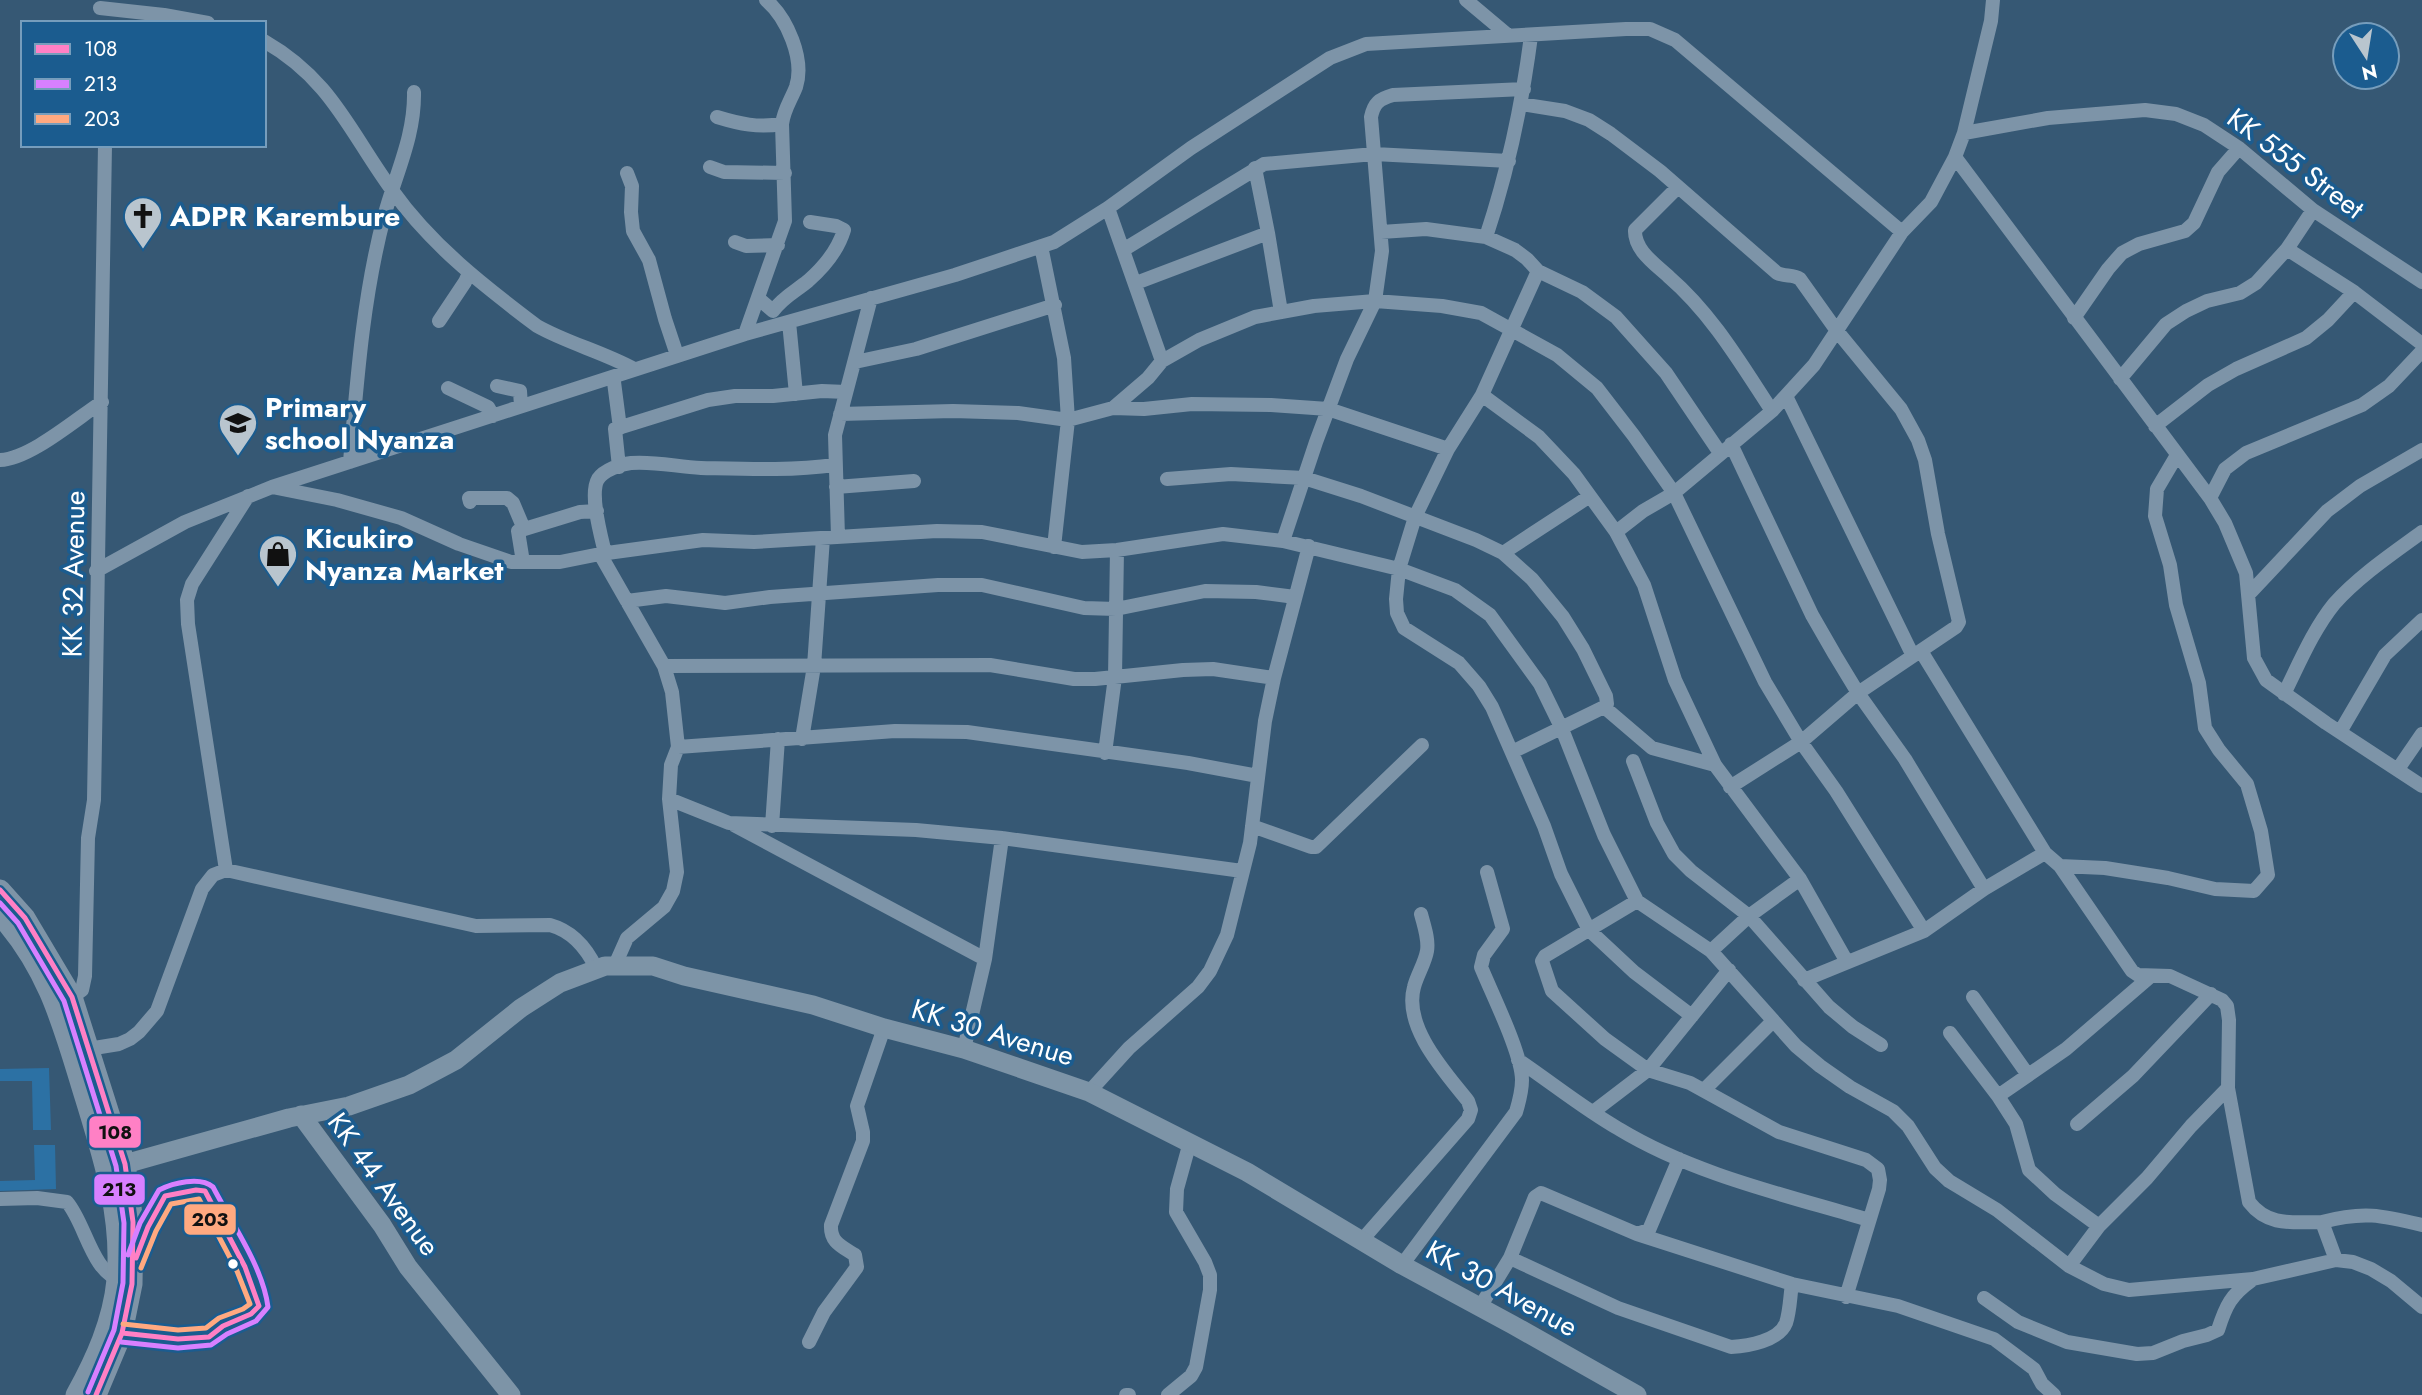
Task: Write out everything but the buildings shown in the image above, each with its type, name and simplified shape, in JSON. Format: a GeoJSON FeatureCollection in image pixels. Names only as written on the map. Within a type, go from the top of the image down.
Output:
{"type":"FeatureCollection","features":[{"type":"Feature","properties":{"kind":"highway"},"geometry":{"type":"LineString","coordinates":[[0,890],[25,918],[88,1049],[116,1167],[116,1220],[125,1282],[122,1333],[96,1395]]}},
{"type":"Feature","properties":{"kind":"highway"},"geometry":{"type":"LineString","coordinates":[[0,915],[64,1000],[116,1167]]}},
{"type":"Feature","properties":{"kind":"highway"},"geometry":{"type":"LineString","coordinates":[[76,1395],[101,1343],[125,1282]]}},
{"type":"Feature","properties":{"kind":"main road","name":"KK 30 Avenue"},"geometry":{"type":"LineString","coordinates":[[301,1115],[367,1100],[433,1074],[456,1060],[540,994],[560,983],[605,967],[653,966],[684,976],[813,1005],[884,1028],[964,1049],[1089,1092],[1247,1171],[1402,1265],[1637,1395]]}},
{"type":"Feature","properties":{"kind":"main road","name":"KK 44 Avenue"},"geometry":{"type":"LineString","coordinates":[[116,1167],[301,1115],[382,1225],[408,1267],[511,1395]]}},
{"type":"Feature","properties":{"kind":"street"},"geometry":{"type":"LineString","coordinates":[[745,334],[785,221],[782,124],[798,74],[796,55],[785,21],[766,0]]}},
{"type":"Feature","properties":{"kind":"street"},"geometry":{"type":"LineString","coordinates":[[1466,0],[1509,36]]}},
{"type":"Feature","properties":{"kind":"street"},"geometry":{"type":"LineString","coordinates":[[1616,532],[1643,511],[1674,493],[1772,411],[1814,365],[1902,232],[1931,202],[1955,157],[1964,133],[1992,21],[1993,0]]}},
{"type":"Feature","properties":{"kind":"street"},"geometry":{"type":"LineString","coordinates":[[100,10],[164,15],[197,21]]}},
{"type":"Feature","properties":{"kind":"street"},"geometry":{"type":"LineString","coordinates":[[96,571],[186,522],[272,487],[677,355],[956,275],[1066,237],[1191,148],[1330,58],[1366,44],[1650,29],[1675,40],[1902,232]]}},
{"type":"Feature","properties":{"kind":"street"},"geometry":{"type":"LineString","coordinates":[[1486,237],[1509,161],[1531,36]]}},
{"type":"Feature","properties":{"kind":"street"},"geometry":{"type":"LineString","coordinates":[[266,42],[287,54],[324,89],[393,191],[417,221],[469,273],[537,326],[634,369]]}},
{"type":"Feature","properties":{"kind":"street"},"geometry":{"type":"LineString","coordinates":[[350,462],[364,320],[384,217],[412,121],[414,92]]}},
{"type":"Feature","properties":{"kind":"street"},"geometry":{"type":"LineString","coordinates":[[1283,541],[1347,359],[1375,301],[1381,271],[1381,232],[1371,117],[1374,106],[1380,99],[1393,96],[1522,96],[1589,120],[1678,187],[1777,274],[1800,279],[1837,331],[1901,409],[1918,440],[1925,460],[1938,534],[1960,615],[1956,627],[1858,693],[1801,742],[1730,787]]}},
{"type":"Feature","properties":{"kind":"street","name":"KK 555 Street"},"geometry":{"type":"LineString","coordinates":[[1964,133],[2048,118],[2145,110],[2176,114],[2204,125],[2239,148],[2313,210],[2422,282]]}},
{"type":"Feature","properties":{"kind":"street"},"geometry":{"type":"LineString","coordinates":[[717,117],[744,126],[782,124]]}},
{"type":"Feature","properties":{"kind":"street","name":"KK 32 Avenue"},"geometry":{"type":"LineString","coordinates":[[64,1000],[82,990],[85,976],[88,838],[94,800],[105,147]]}},
{"type":"Feature","properties":{"kind":"street"},"geometry":{"type":"LineString","coordinates":[[2074,318],[2122,253],[2139,244],[2185,231],[2194,223],[2218,172],[2239,148]]}},
{"type":"Feature","properties":{"kind":"street"},"geometry":{"type":"LineString","coordinates":[[1123,250],[1264,164],[1374,154],[1509,161]]}},
{"type":"Feature","properties":{"kind":"street"},"geometry":{"type":"LineString","coordinates":[[1955,157],[2210,498],[2225,523],[2246,573],[2254,658],[2266,680],[2422,786]]}},
{"type":"Feature","properties":{"kind":"street"},"geometry":{"type":"LineString","coordinates":[[710,167],[724,172],[785,173]]}},
{"type":"Feature","properties":{"kind":"street"},"geometry":{"type":"LineString","coordinates":[[1255,168],[1281,312]]}},
{"type":"Feature","properties":{"kind":"street"},"geometry":{"type":"LineString","coordinates":[[627,173],[632,187],[633,231],[649,260],[677,355]]}},
{"type":"Feature","properties":{"kind":"street"},"geometry":{"type":"LineString","coordinates":[[1678,187],[1635,230],[1636,243],[1652,262],[1685,290],[1718,330],[1772,411]]}},
{"type":"Feature","properties":{"kind":"street"},"geometry":{"type":"LineString","coordinates":[[1108,208],[1162,361]]}},
{"type":"Feature","properties":{"kind":"street"},"geometry":{"type":"LineString","coordinates":[[2120,379],[2166,324],[2207,301],[2240,293],[2256,283],[2287,249],[2313,210]]}},
{"type":"Feature","properties":{"kind":"street"},"geometry":{"type":"LineString","coordinates":[[758,298],[773,311],[780,302],[808,281],[840,246],[844,230],[810,222]]}},
{"type":"Feature","properties":{"kind":"street"},"geometry":{"type":"LineString","coordinates":[[1381,232],[1426,229],[1486,237],[1521,254],[1538,271],[1582,292],[1616,317],[1666,373],[1726,448],[1812,615],[1858,693],[1905,759],[1984,889]]}},
{"type":"Feature","properties":{"kind":"street"},"geometry":{"type":"LineString","coordinates":[[1136,283],[1268,233]]}},
{"type":"Feature","properties":{"kind":"street"},"geometry":{"type":"LineString","coordinates":[[735,242],[746,246],[778,245]]}},
{"type":"Feature","properties":{"kind":"street"},"geometry":{"type":"LineString","coordinates":[[1041,246],[1064,358],[1068,420],[1054,547]]}},
{"type":"Feature","properties":{"kind":"street"},"geometry":{"type":"LineString","coordinates":[[2287,249],[2354,292],[2422,344]]}},
{"type":"Feature","properties":{"kind":"street"},"geometry":{"type":"LineString","coordinates":[[1538,271],[1482,395],[1448,449],[1416,517],[1399,569],[1396,606],[1404,628],[1459,663],[1473,678],[1492,707],[1562,874],[1589,930],[1634,972],[1692,1016]]}},
{"type":"Feature","properties":{"kind":"street"},"geometry":{"type":"LineString","coordinates":[[439,321],[469,273]]}},
{"type":"Feature","properties":{"kind":"street"},"geometry":{"type":"LineString","coordinates":[[2155,426],[2208,385],[2236,369],[2306,338],[2328,320],[2354,292]]}},
{"type":"Feature","properties":{"kind":"street"},"geometry":{"type":"LineString","coordinates":[[802,739],[814,666],[819,594],[831,537],[836,487],[835,435],[871,298]]}},
{"type":"Feature","properties":{"kind":"street"},"geometry":{"type":"LineString","coordinates":[[1113,408],[1162,361],[1199,340],[1255,317],[1314,306],[1375,301],[1442,306],[1481,313],[1557,355],[1597,388],[1674,493],[1765,682],[1924,931]]}},
{"type":"Feature","properties":{"kind":"street"},"geometry":{"type":"LineString","coordinates":[[855,362],[916,349],[1055,305]]}},
{"type":"Feature","properties":{"kind":"street"},"geometry":{"type":"LineString","coordinates":[[789,322],[796,394]]}},
{"type":"Feature","properties":{"kind":"street"},"geometry":{"type":"LineString","coordinates":[[2210,498],[2225,469],[2246,453],[2362,405],[2389,386],[2422,351]]}},
{"type":"Feature","properties":{"kind":"street"},"geometry":{"type":"LineString","coordinates":[[614,382],[620,428]]}},
{"type":"Feature","properties":{"kind":"street"},"geometry":{"type":"LineString","coordinates":[[497,386],[520,391],[521,406]]}},
{"type":"Feature","properties":{"kind":"street"},"geometry":{"type":"LineString","coordinates":[[449,388],[488,407],[493,416]]}},
{"type":"Feature","properties":{"kind":"street"},"geometry":{"type":"LineString","coordinates":[[619,467],[615,429],[708,400],[736,396],[846,392]]}},
{"type":"Feature","properties":{"kind":"street"},"geometry":{"type":"LineString","coordinates":[[1482,395],[1539,437],[1574,474],[1616,532],[1644,585],[1675,680],[1715,765],[1800,879],[1847,962]]}},
{"type":"Feature","properties":{"kind":"street"},"geometry":{"type":"LineString","coordinates":[[1786,396],[1917,654],[2045,853],[2060,866],[2132,971],[2137,975],[2170,976],[2211,994],[2227,1006],[2230,1043],[2228,1088],[2249,1202],[2258,1214],[2276,1221],[2322,1222],[2346,1216],[2374,1214],[2422,1225]]}},
{"type":"Feature","properties":{"kind":"street"},"geometry":{"type":"LineString","coordinates":[[0,460],[9,460],[26,453],[102,402]]}},
{"type":"Feature","properties":{"kind":"street"},"geometry":{"type":"LineString","coordinates":[[840,414],[953,411],[1017,413],[1068,420],[1113,408],[1144,409],[1192,404],[1271,405],[1328,409],[1448,449]]}},
{"type":"Feature","properties":{"kind":"street"},"geometry":{"type":"LineString","coordinates":[[2249,594],[2327,511],[2360,486],[2422,450]]}},
{"type":"Feature","properties":{"kind":"street"},"geometry":{"type":"LineString","coordinates":[[2060,866],[2105,868],[2215,889],[2254,891],[2268,875],[2261,831],[2247,784],[2205,728],[2199,683],[2155,516],[2157,489],[2177,455]]}},
{"type":"Feature","properties":{"kind":"street"},"geometry":{"type":"LineString","coordinates":[[88,1049],[119,1044],[130,1039],[157,1011],[202,889],[213,875],[226,870],[476,926],[550,925],[560,928],[579,942],[605,967],[627,938],[664,907],[673,891],[677,872],[669,799],[671,765],[678,747],[672,692],[664,666],[602,553],[596,482],[603,474],[628,463],[699,468],[805,469],[835,465]]}},
{"type":"Feature","properties":{"kind":"street"},"geometry":{"type":"LineString","coordinates":[[1167,480],[1231,474],[1304,478],[1361,496],[1503,553],[1532,579],[1563,617],[1583,649],[1606,696],[1607,704],[1512,752]]}},
{"type":"Feature","properties":{"kind":"street"},"geometry":{"type":"LineString","coordinates":[[836,487],[914,481]]}},
{"type":"Feature","properties":{"kind":"street"},"geometry":{"type":"LineString","coordinates":[[272,487],[337,500],[401,518],[459,544],[510,562],[560,562],[602,553],[703,540],[754,541],[937,531],[982,532],[1082,552],[1117,550],[1223,534],[1309,546],[1399,569],[1455,590],[1490,615],[1540,684],[1562,729],[1604,835],[1637,901],[1711,951],[1796,1046],[1850,1087],[1893,1111],[1908,1126],[1935,1168],[1949,1181],[1997,1210],[2069,1266],[2104,1284],[2129,1290],[2253,1279],[2336,1260],[2353,1262],[2371,1269],[2391,1281],[2422,1307]]}},
{"type":"Feature","properties":{"kind":"street"},"geometry":{"type":"LineString","coordinates":[[226,870],[191,649],[187,600],[192,584],[248,496]]}},
{"type":"Feature","properties":{"kind":"street"},"geometry":{"type":"LineString","coordinates":[[1503,553],[1590,496]]}},
{"type":"Feature","properties":{"kind":"street"},"geometry":{"type":"LineString","coordinates":[[470,502],[470,498],[507,498],[513,503],[524,529]]}},
{"type":"Feature","properties":{"kind":"street"},"geometry":{"type":"LineString","coordinates":[[523,562],[517,531],[580,512],[597,511]]}},
{"type":"Feature","properties":{"kind":"street"},"geometry":{"type":"LineString","coordinates":[[2284,694],[2309,644],[2334,605],[2375,567],[2422,532]]}},
{"type":"Feature","properties":{"kind":"street"},"geometry":{"type":"LineString","coordinates":[[1089,1092],[1129,1048],[1189,997],[1204,979],[1230,927],[1252,826],[1273,678],[1309,546]]}},
{"type":"Feature","properties":{"kind":"street"},"geometry":{"type":"LineString","coordinates":[[1105,753],[1115,677],[1117,550]]}},
{"type":"Feature","properties":{"kind":"street"},"geometry":{"type":"LineString","coordinates":[[627,601],[666,596],[725,603],[769,597],[982,584],[1073,606],[1116,609],[1205,591],[1256,592],[1295,597]]}},
{"type":"Feature","properties":{"kind":"street"},"geometry":{"type":"LineString","coordinates":[[2340,732],[2385,655],[2422,620]]}},
{"type":"Feature","properties":{"kind":"street"},"geometry":{"type":"LineString","coordinates":[[664,666],[990,665],[1074,679],[1183,670],[1213,670],[1273,678]]}},
{"type":"Feature","properties":{"kind":"street"},"geometry":{"type":"LineString","coordinates":[[1604,707],[1652,748],[1715,765]]}},
{"type":"Feature","properties":{"kind":"street"},"geometry":{"type":"LineString","coordinates":[[678,747],[895,731],[967,732],[1188,763],[1258,776]]}},
{"type":"Feature","properties":{"kind":"street"},"geometry":{"type":"LineString","coordinates":[[2398,769],[2422,734]]}},
{"type":"Feature","properties":{"kind":"street"},"geometry":{"type":"LineString","coordinates":[[772,826],[778,739]]}},
{"type":"Feature","properties":{"kind":"street"},"geometry":{"type":"LineString","coordinates":[[1252,826],[1311,848],[1316,847],[1422,745]]}},
{"type":"Feature","properties":{"kind":"street"},"geometry":{"type":"LineString","coordinates":[[1633,761],[1657,823],[1674,854],[1691,871],[1749,916],[1829,1007],[1881,1045]]}},
{"type":"Feature","properties":{"kind":"street"},"geometry":{"type":"LineString","coordinates":[[669,799],[729,823],[985,959]]}},
{"type":"Feature","properties":{"kind":"street"},"geometry":{"type":"LineString","coordinates":[[729,823],[916,830],[1002,838],[1242,871]]}},
{"type":"Feature","properties":{"kind":"street"},"geometry":{"type":"LineString","coordinates":[[964,1049],[985,959],[1002,838]]}},
{"type":"Feature","properties":{"kind":"street"},"geometry":{"type":"LineString","coordinates":[[1804,980],[1924,931],[1984,889],[2045,853]]}},
{"type":"Feature","properties":{"kind":"street"},"geometry":{"type":"LineString","coordinates":[[1402,1265],[1516,1112],[1522,1079],[1518,1060],[1482,967],[1484,955],[1503,929],[1487,872]]}},
{"type":"Feature","properties":{"kind":"street"},"geometry":{"type":"LineString","coordinates":[[1711,951],[1749,916],[1800,879]]}},
{"type":"Feature","properties":{"kind":"street"},"geometry":{"type":"LineString","coordinates":[[1637,901],[1545,956],[1542,961],[1552,991],[1605,1039],[1648,1070],[1704,1090],[1779,1132],[1866,1160],[1878,1169],[1879,1189],[1846,1297]]}},
{"type":"Feature","properties":{"kind":"street"},"geometry":{"type":"LineString","coordinates":[[1362,1240],[1468,1119],[1471,1110],[1468,1101],[1424,1044],[1419,1030],[1413,1005],[1413,989],[1427,952],[1421,914]]}},
{"type":"Feature","properties":{"kind":"street"},"geometry":{"type":"LineString","coordinates":[[1593,1112],[1648,1070],[1729,970]]}},
{"type":"Feature","properties":{"kind":"street"},"geometry":{"type":"LineString","coordinates":[[1998,1096],[2066,1049],[2151,976]]}},
{"type":"Feature","properties":{"kind":"street"},"geometry":{"type":"LineString","coordinates":[[2077,1124],[2133,1076],[2211,994]]}},
{"type":"Feature","properties":{"kind":"street"},"geometry":{"type":"LineString","coordinates":[[1973,997],[2028,1076]]}},
{"type":"Feature","properties":{"kind":"street"},"geometry":{"type":"LineString","coordinates":[[1704,1090],[1773,1021]]}},
{"type":"Feature","properties":{"kind":"street"},"geometry":{"type":"LineString","coordinates":[[809,1342],[824,1312],[857,1267],[855,1255],[835,1242],[831,1235],[831,1225],[863,1141],[857,1106],[884,1028]]}},
{"type":"Feature","properties":{"kind":"street"},"geometry":{"type":"LineString","coordinates":[[1950,1034],[2016,1124],[2029,1170],[2055,1194],[2099,1226]]}},
{"type":"Feature","properties":{"kind":"street"},"geometry":{"type":"LineString","coordinates":[[1518,1060],[1620,1130],[1679,1159],[1869,1220]]}},
{"type":"Feature","properties":{"kind":"street"},"geometry":{"type":"LineString","coordinates":[[2069,1266],[2099,1226],[2147,1178],[2228,1088]]}},
{"type":"Feature","properties":{"kind":"street"},"geometry":{"type":"LineString","coordinates":[[1168,1395],[1191,1376],[1196,1367],[1210,1290],[1210,1275],[1205,1262],[1176,1212],[1177,1189],[1190,1142]]}},
{"type":"Feature","properties":{"kind":"street"},"geometry":{"type":"LineString","coordinates":[[1637,1234],[1649,1230],[1679,1159]]}},
{"type":"Feature","properties":{"kind":"street"},"geometry":{"type":"LineString","coordinates":[[1480,1307],[1510,1258],[1535,1197],[1541,1193],[1637,1234],[1792,1284],[1898,1306],[1994,1339],[2034,1368],[2042,1384],[2054,1395]]}},
{"type":"Feature","properties":{"kind":"street"},"geometry":{"type":"LineString","coordinates":[[0,1199],[37,1198],[67,1202],[76,1212],[102,1266],[125,1282]]}},
{"type":"Feature","properties":{"kind":"street"},"geometry":{"type":"LineString","coordinates":[[2322,1222],[2336,1260]]}},
{"type":"Feature","properties":{"kind":"street"},"geometry":{"type":"LineString","coordinates":[[1510,1258],[1618,1308],[1731,1346],[1745,1346],[1780,1333],[1786,1324],[1792,1284]]}},
{"type":"Feature","properties":{"kind":"street"},"geometry":{"type":"LineString","coordinates":[[1984,1298],[2018,1322],[2067,1342],[2137,1354],[2153,1353],[2218,1330],[2235,1293],[2253,1279]]}},
{"type":"Feature","properties":{"kind":"shaded area"},"geometry":{"type":"Polygon","coordinates":[[[49,1068],[51,1130],[33,1130],[32,1081],[0,1081],[0,1069],[49,1068]]]}},
{"type":"Feature","properties":{"kind":"shaded area"},"geometry":{"type":"Polygon","coordinates":[[[34,1145],[55,1145],[56,1189],[0,1191],[0,1181],[35,1180],[34,1145]]]}},
{"type":"Feature","properties":{"kind":"transit line","name":"108"},"geometry":{"type":"LineString","coordinates":[[0,890],[25,918],[72,997],[125,1164],[133,1222],[132,1284],[122,1333],[96,1395]]}},
{"type":"Feature","properties":{"kind":"transit line","name":"213"},"geometry":{"type":"LineString","coordinates":[[0,903],[18,923],[64,1001],[116,1166],[124,1223],[123,1283],[114,1330],[88,1392]]}},
{"type":"Feature","properties":{"kind":"transit line","name":"213"},"geometry":{"type":"LineString","coordinates":[[121,1342],[178,1348],[211,1345],[227,1334],[256,1321],[268,1307],[253,1261],[213,1187],[208,1184],[194,1181],[159,1190],[140,1223],[128,1255]]}},
{"type":"Feature","properties":{"kind":"transit line","name":"108"},"geometry":{"type":"LineString","coordinates":[[122,1333],[178,1339],[209,1337],[223,1326],[251,1314],[259,1306],[245,1267],[205,1191],[196,1190],[165,1196],[148,1227],[136,1258]]}},
{"type":"Feature","properties":{"kind":"transit line","name":"203"},"geometry":{"type":"LineString","coordinates":[[123,1324],[178,1330],[206,1328],[219,1318],[250,1304],[237,1271],[199,1199],[171,1204],[156,1231],[141,1268]]}},
{"type":"Feature","properties":{"kind":"place","name":"ADPR Karembure"},"geometry":{"type":"Point","coordinates":[143,250]}},
{"type":"Feature","properties":{"kind":"place","name":"Primary school Nyanza"},"geometry":{"type":"Point","coordinates":[238,457]}},
{"type":"Feature","properties":{"kind":"place","name":"Kicukiro Nyanza Market"},"geometry":{"type":"Point","coordinates":[278,588]}}]}
